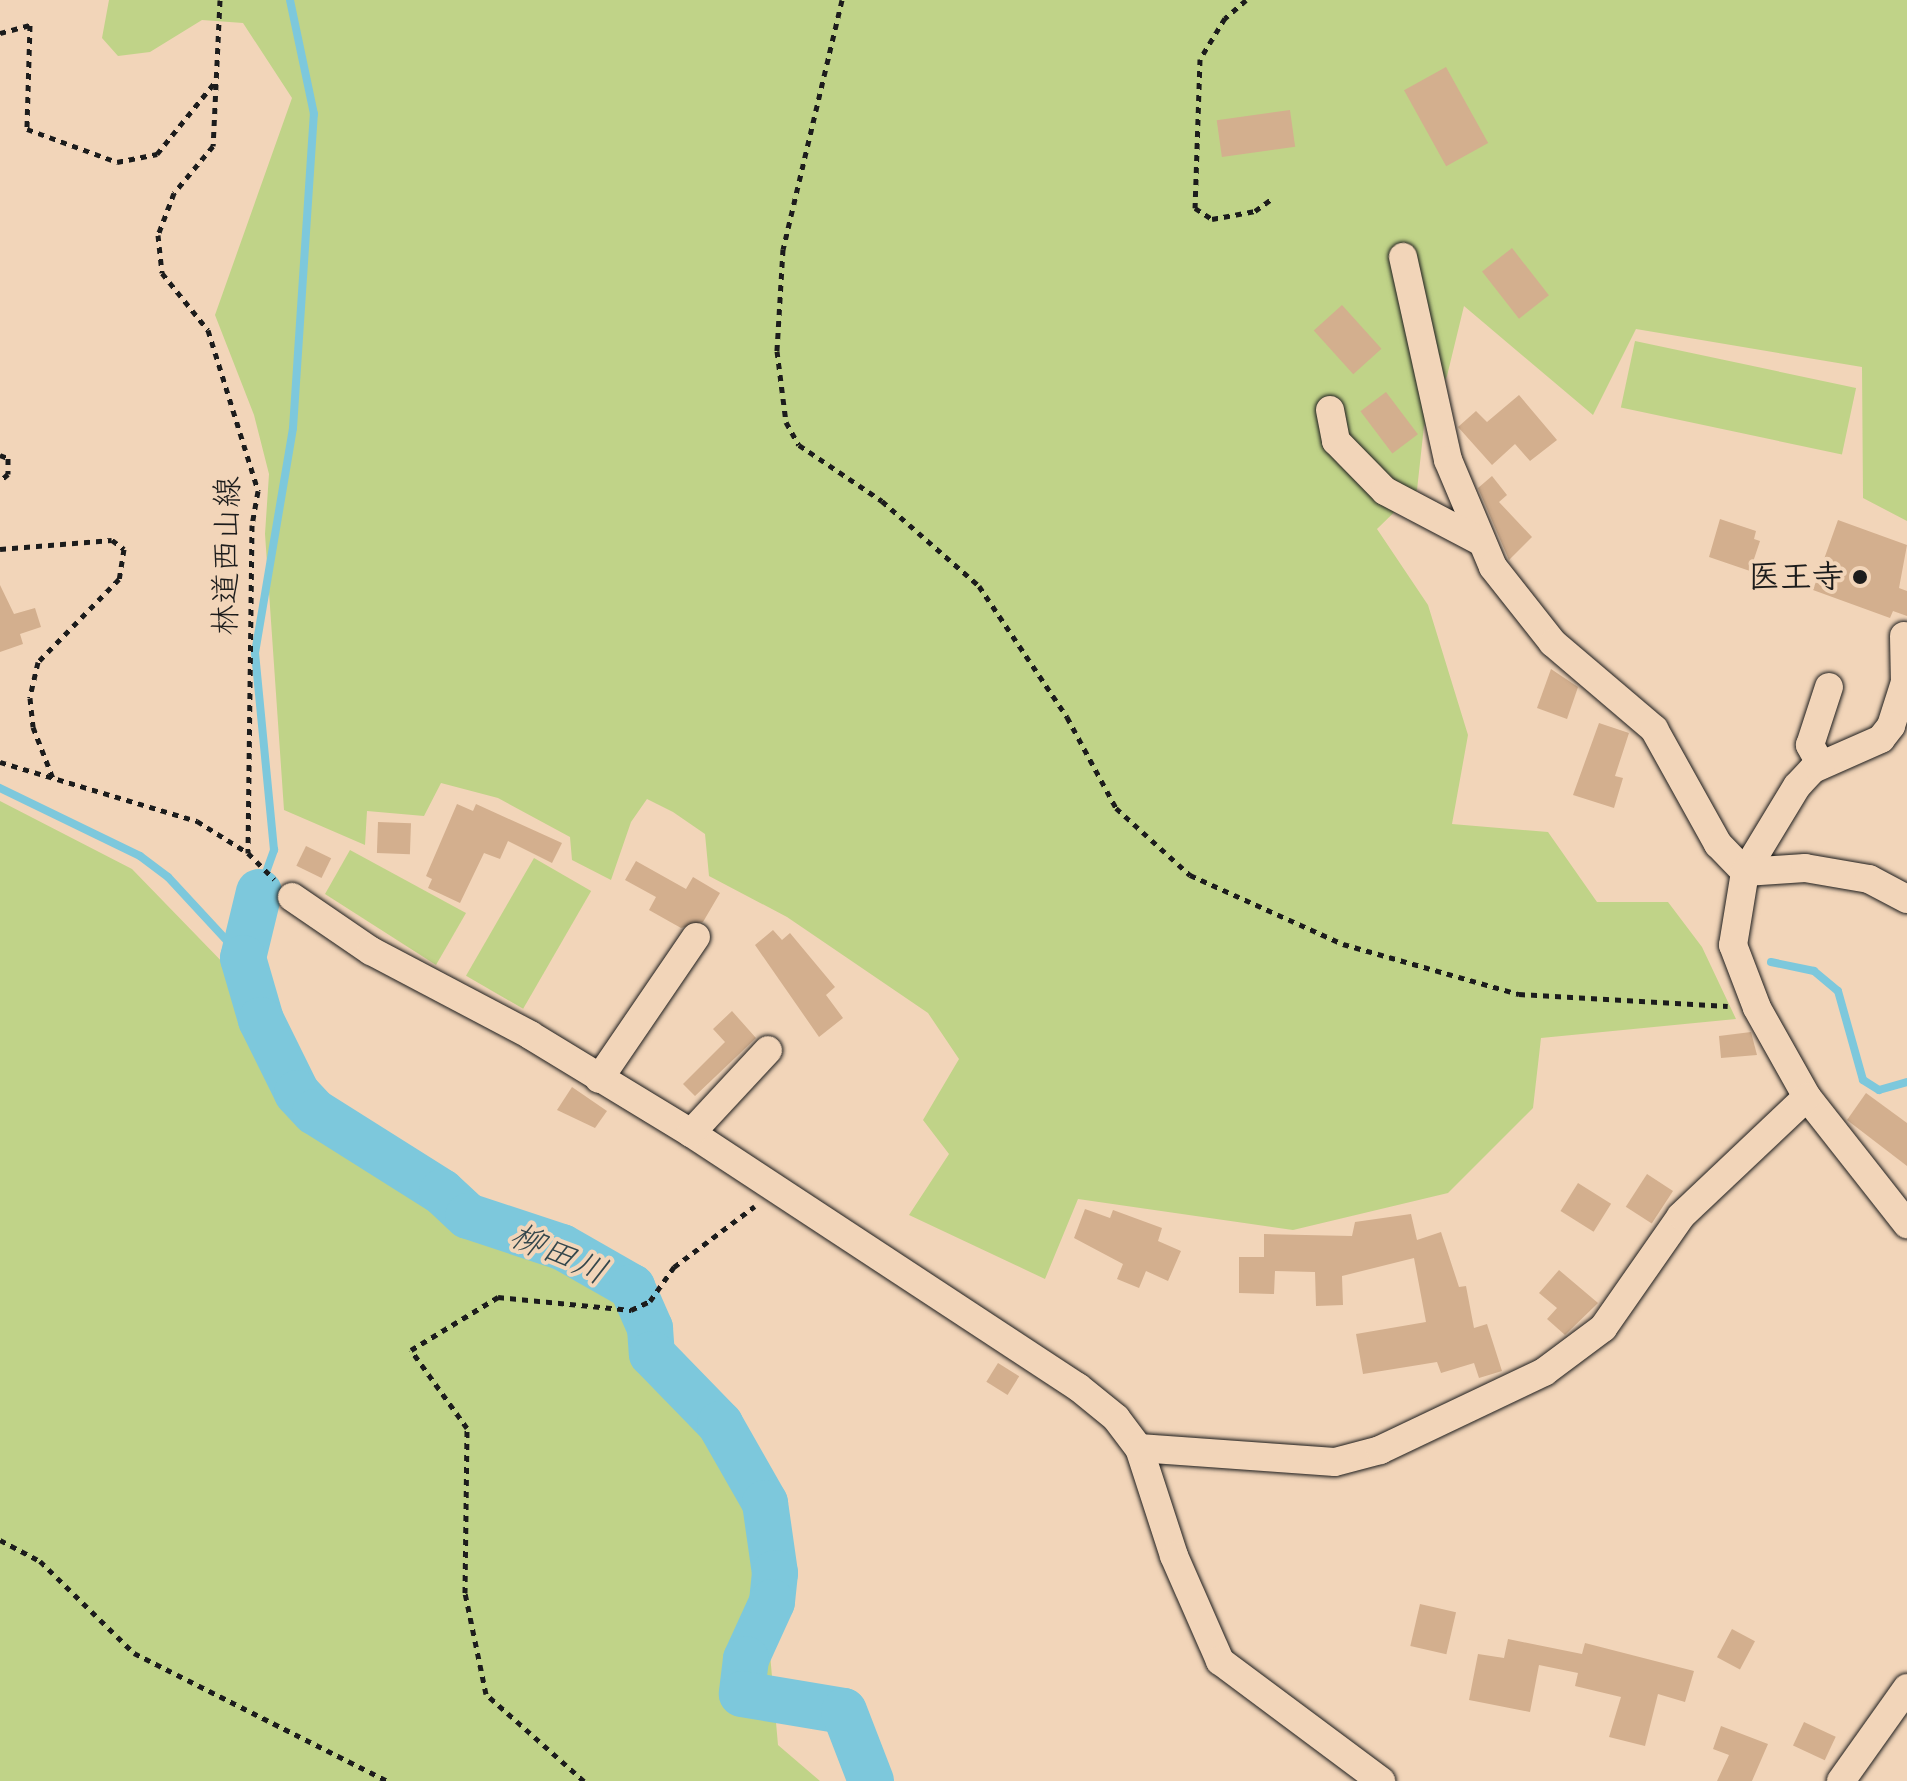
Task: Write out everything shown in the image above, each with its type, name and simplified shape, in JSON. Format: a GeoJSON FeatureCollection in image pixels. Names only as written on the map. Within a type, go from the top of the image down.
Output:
{"type":"FeatureCollection","features":[{"type":"Feature","properties":{"kind":"street"},"geometry":{"type":"LineString","coordinates":[[1403,257],[1448,460],[1480,541],[1526,616],[1654,729],[1718,844],[1745,872],[1805,868],[1869,879],[1907,899]]}},
{"type":"Feature","properties":{"kind":"street"},"geometry":{"type":"LineString","coordinates":[[1330,410],[1336,441],[1385,491],[1480,541]]}},
{"type":"Feature","properties":{"kind":"street"},"geometry":{"type":"LineString","coordinates":[[1904,636],[1904,700],[1881,739],[1821,765],[1797,786],[1745,872],[1733,945],[1757,1008],[1807,1097],[1907,1224]]}},
{"type":"Feature","properties":{"kind":"street"},"geometry":{"type":"LineString","coordinates":[[1821,765],[1810,745],[1829,687]]}},
{"type":"Feature","properties":{"kind":"street"},"geometry":{"type":"LineString","coordinates":[[292,897],[371,951],[691,1133],[1078,1387],[1116,1418],[1139,1448],[1153,1476],[1174,1556],[1220,1661],[1381,1781]]}},
{"type":"Feature","properties":{"kind":"street"},"geometry":{"type":"LineString","coordinates":[[599,1079],[696,937]]}},
{"type":"Feature","properties":{"kind":"street"},"geometry":{"type":"LineString","coordinates":[[691,1133],[768,1050]]}},
{"type":"Feature","properties":{"kind":"street"},"geometry":{"type":"LineString","coordinates":[[1139,1448],[1335,1462],[1380,1450],[1544,1372],[1603,1328],[1681,1216],[1807,1097]]}},
{"type":"Feature","properties":{"kind":"street"},"geometry":{"type":"LineString","coordinates":[[1841,1781],[1907,1688]]}},
{"type":"Feature","properties":{"kind":"path","name":"林道西山線"},"geometry":{"type":"LineString","coordinates":[[220,0],[213,146],[174,193],[158,235],[162,273],[208,330],[258,491],[252,525],[248,853]]}},
{"type":"Feature","properties":{"kind":"path"},"geometry":{"type":"LineString","coordinates":[[842,0],[783,249],[777,351],[786,422],[799,445],[882,501],[979,586],[1025,650],[1130,822],[1190,875],[1343,944],[1519,994],[1757,1008]]}},
{"type":"Feature","properties":{"kind":"path"},"geometry":{"type":"LineString","coordinates":[[1246,0],[1225,18],[1200,59],[1195,208],[1212,219],[1255,211],[1273,198]]}},
{"type":"Feature","properties":{"kind":"path"},"geometry":{"type":"LineString","coordinates":[[0,33],[30,25],[27,129],[117,162],[157,154],[215,82]]}},
{"type":"Feature","properties":{"kind":"path"},"geometry":{"type":"LineString","coordinates":[[0,455],[8,458],[8,474],[0,481]]}},
{"type":"Feature","properties":{"kind":"path"},"geometry":{"type":"LineString","coordinates":[[0,549],[112,540],[124,549],[119,579],[38,662],[30,698],[33,727],[54,781]]}},
{"type":"Feature","properties":{"kind":"path"},"geometry":{"type":"LineString","coordinates":[[0,762],[54,781],[197,821],[248,853],[292,897]]}},
{"type":"Feature","properties":{"kind":"path"},"geometry":{"type":"LineString","coordinates":[[584,1781],[486,1694],[465,1593],[467,1428],[411,1350],[498,1297],[631,1310],[650,1301],[674,1267],[777,1189]]}},
{"type":"Feature","properties":{"kind":"path"},"geometry":{"type":"LineString","coordinates":[[0,1540],[40,1561],[134,1653],[387,1781]]}},
{"type":"Feature","properties":{"kind":"green space"},"geometry":{"type":"Polygon","coordinates":[[[109,0],[1907,0],[1907,521],[1863,498],[1862,367],[1636,329],[1593,415],[1464,306],[1447,376],[1424,426],[1417,490],[1377,529],[1428,605],[1468,735],[1452,824],[1548,832],[1597,902],[1668,902],[1702,947],[1736,1019],[1541,1038],[1533,1108],[1448,1193],[1293,1230],[1078,1199],[1045,1279],[909,1215],[949,1154],[923,1120],[959,1059],[928,1013],[787,917],[709,876],[705,834],[673,812],[647,799],[631,822],[611,880],[572,860],[570,837],[498,798],[441,783],[424,816],[367,811],[365,845],[284,810],[265,534],[269,474],[254,415],[215,315],[292,98],[243,23],[202,20],[150,52],[118,56],[102,38],[109,0]]]}},
{"type":"Feature","properties":{"kind":"green space"},"geometry":{"type":"Polygon","coordinates":[[[1635,341],[1856,388],[1842,455],[1621,408],[1635,341]]]}},
{"type":"Feature","properties":{"kind":"green space"},"geometry":{"type":"Polygon","coordinates":[[[0,801],[132,869],[230,970],[288,1098],[402,1173],[470,1229],[601,1273],[636,1307],[645,1359],[722,1440],[756,1494],[778,1745],[820,1781],[0,1781],[0,801]]]}},
{"type":"Feature","properties":{"kind":"green space"},"geometry":{"type":"Polygon","coordinates":[[[350,850],[466,913],[436,965],[325,894],[350,850]]]}},
{"type":"Feature","properties":{"kind":"green space"},"geometry":{"type":"Polygon","coordinates":[[[534,858],[591,891],[523,1009],[466,976],[534,858]]]}},
{"type":"Feature","properties":{"kind":"building"},"geometry":{"type":"Polygon","coordinates":[[[1446,67],[1488,143],[1446,166],[1404,90],[1446,67]]]}},
{"type":"Feature","properties":{"kind":"building"},"geometry":{"type":"Polygon","coordinates":[[[1290,110],[1295,147],[1222,157],[1217,120],[1290,110]]]}},
{"type":"Feature","properties":{"kind":"building"},"geometry":{"type":"Polygon","coordinates":[[[1512,248],[1549,295],[1519,319],[1482,271],[1512,248]]]}},
{"type":"Feature","properties":{"kind":"building"},"geometry":{"type":"Polygon","coordinates":[[[1342,305],[1381,349],[1353,374],[1314,330],[1342,305]]]}},
{"type":"Feature","properties":{"kind":"building"},"geometry":{"type":"Polygon","coordinates":[[[1386,392],[1418,434],[1392,454],[1360,411],[1386,392]]]}},
{"type":"Feature","properties":{"kind":"building"},"geometry":{"type":"Polygon","coordinates":[[[1519,395],[1557,440],[1530,461],[1515,444],[1492,465],[1458,427],[1476,411],[1487,422],[1519,395]]]}},
{"type":"Feature","properties":{"kind":"building"},"geometry":{"type":"Polygon","coordinates":[[[1492,476],[1507,495],[1499,502],[1532,537],[1509,560],[1478,488],[1492,476]]]}},
{"type":"Feature","properties":{"kind":"building"},"geometry":{"type":"Polygon","coordinates":[[[1720,519],[1756,531],[1754,539],[1760,541],[1750,571],[1709,557],[1720,519]]]}},
{"type":"Feature","properties":{"kind":"building","name":"医王寺"},"geometry":{"type":"Polygon","coordinates":[[[1838,520],[1907,545],[1899,588],[1907,591],[1907,616],[1893,611],[1890,618],[1813,590],[1838,520]]]}},
{"type":"Feature","properties":{"kind":"building"},"geometry":{"type":"Polygon","coordinates":[[[0,585],[14,614],[35,608],[41,627],[20,634],[23,644],[0,652],[0,585]]]}},
{"type":"Feature","properties":{"kind":"building"},"geometry":{"type":"Polygon","coordinates":[[[1551,669],[1578,687],[1567,719],[1537,708],[1551,669]]]}},
{"type":"Feature","properties":{"kind":"building"},"geometry":{"type":"Polygon","coordinates":[[[1599,723],[1629,733],[1615,776],[1623,778],[1614,808],[1573,795],[1599,723]]]}},
{"type":"Feature","properties":{"kind":"building"},"geometry":{"type":"Polygon","coordinates":[[[457,804],[473,811],[476,804],[562,843],[552,863],[508,841],[500,859],[484,853],[460,903],[428,888],[432,879],[426,876],[457,804]]]}},
{"type":"Feature","properties":{"kind":"building"},"geometry":{"type":"Polygon","coordinates":[[[378,822],[411,823],[410,854],[377,853],[378,822]]]}},
{"type":"Feature","properties":{"kind":"building"},"geometry":{"type":"Polygon","coordinates":[[[306,846],[331,858],[322,878],[296,866],[306,846]]]}},
{"type":"Feature","properties":{"kind":"building"},"geometry":{"type":"Polygon","coordinates":[[[636,861],[686,889],[693,877],[720,893],[703,922],[681,928],[649,910],[656,897],[625,880],[636,861]]]}},
{"type":"Feature","properties":{"kind":"building"},"geometry":{"type":"Polygon","coordinates":[[[773,930],[782,940],[790,933],[835,987],[826,995],[843,1018],[819,1037],[755,945],[773,930]]]}},
{"type":"Feature","properties":{"kind":"building"},"geometry":{"type":"Polygon","coordinates":[[[732,1011],[756,1038],[695,1096],[683,1084],[725,1042],[713,1029],[732,1011]]]}},
{"type":"Feature","properties":{"kind":"building"},"geometry":{"type":"Polygon","coordinates":[[[1751,1032],[1757,1055],[1721,1058],[1719,1036],[1751,1032]]]}},
{"type":"Feature","properties":{"kind":"building"},"geometry":{"type":"Polygon","coordinates":[[[572,1087],[607,1111],[595,1128],[557,1110],[572,1087]]]}},
{"type":"Feature","properties":{"kind":"building"},"geometry":{"type":"Polygon","coordinates":[[[1866,1093],[1907,1123],[1907,1166],[1847,1120],[1866,1093]]]}},
{"type":"Feature","properties":{"kind":"building"},"geometry":{"type":"Polygon","coordinates":[[[1647,1174],[1673,1191],[1652,1224],[1626,1207],[1647,1174]]]}},
{"type":"Feature","properties":{"kind":"building"},"geometry":{"type":"Polygon","coordinates":[[[1578,1183],[1611,1204],[1594,1232],[1561,1211],[1578,1183]]]}},
{"type":"Feature","properties":{"kind":"building"},"geometry":{"type":"Polygon","coordinates":[[[1085,1209],[1110,1218],[1113,1210],[1162,1228],[1158,1241],[1181,1251],[1168,1281],[1146,1271],[1139,1288],[1117,1279],[1123,1264],[1074,1238],[1085,1209]]]}},
{"type":"Feature","properties":{"kind":"building"},"geometry":{"type":"Polygon","coordinates":[[[1411,1214],[1417,1240],[1441,1232],[1459,1287],[1466,1286],[1474,1328],[1487,1324],[1502,1371],[1479,1378],[1474,1363],[1441,1373],[1437,1362],[1363,1374],[1356,1334],[1426,1322],[1414,1258],[1342,1276],[1343,1305],[1316,1306],[1315,1272],[1275,1271],[1274,1294],[1239,1293],[1239,1257],[1264,1257],[1264,1234],[1352,1236],[1355,1222],[1411,1214]]]}},
{"type":"Feature","properties":{"kind":"building"},"geometry":{"type":"Polygon","coordinates":[[[1559,1270],[1598,1303],[1565,1335],[1547,1319],[1557,1308],[1539,1293],[1559,1270]]]}},
{"type":"Feature","properties":{"kind":"building"},"geometry":{"type":"Polygon","coordinates":[[[998,1363],[1019,1376],[1008,1395],[986,1382],[998,1363]]]}},
{"type":"Feature","properties":{"kind":"building"},"geometry":{"type":"Polygon","coordinates":[[[1420,1604],[1456,1612],[1446,1654],[1410,1646],[1420,1604]]]}},
{"type":"Feature","properties":{"kind":"building"},"geometry":{"type":"Polygon","coordinates":[[[1732,1629],[1755,1641],[1740,1669],[1717,1657],[1732,1629]]]}},
{"type":"Feature","properties":{"kind":"building"},"geometry":{"type":"Polygon","coordinates":[[[1508,1639],[1582,1654],[1585,1643],[1694,1671],[1685,1702],[1658,1694],[1645,1746],[1609,1737],[1621,1697],[1575,1686],[1578,1673],[1539,1665],[1530,1712],[1469,1700],[1478,1654],[1504,1658],[1508,1639]]]}},
{"type":"Feature","properties":{"kind":"building"},"geometry":{"type":"Polygon","coordinates":[[[1804,1722],[1836,1737],[1825,1760],[1793,1746],[1804,1722]]]}},
{"type":"Feature","properties":{"kind":"building"},"geometry":{"type":"Polygon","coordinates":[[[1721,1726],[1768,1744],[1752,1781],[1717,1781],[1729,1755],[1713,1749],[1721,1726]]]}},
{"type":"Feature","properties":{"kind":"waterway"},"geometry":{"type":"LineString","coordinates":[[259,892],[274,850],[255,653],[293,428],[314,114],[290,0]]}},
{"type":"Feature","properties":{"kind":"waterway"},"geometry":{"type":"LineString","coordinates":[[0,788],[140,856],[168,877],[243,958]]}},
{"type":"Feature","properties":{"kind":"waterway","name":"柳田川"},"geometry":{"type":"LineString","coordinates":[[259,892],[243,958],[261,1020],[297,1093],[315,1112],[442,1192],[468,1216],[562,1247],[632,1287],[650,1328],[652,1354],[720,1424],[765,1503],[775,1573],[772,1602],[746,1659],[742,1694],[844,1711],[871,1781]]}},
{"type":"Feature","properties":{"kind":"waterway"},"geometry":{"type":"LineString","coordinates":[[1771,962],[1814,971],[1838,991],[1863,1080],[1879,1090],[1907,1082]]}},
{"type":"Feature","properties":{"kind":"place","name":"医王寺"},"geometry":{"type":"Point","coordinates":[1860,577]}}]}
